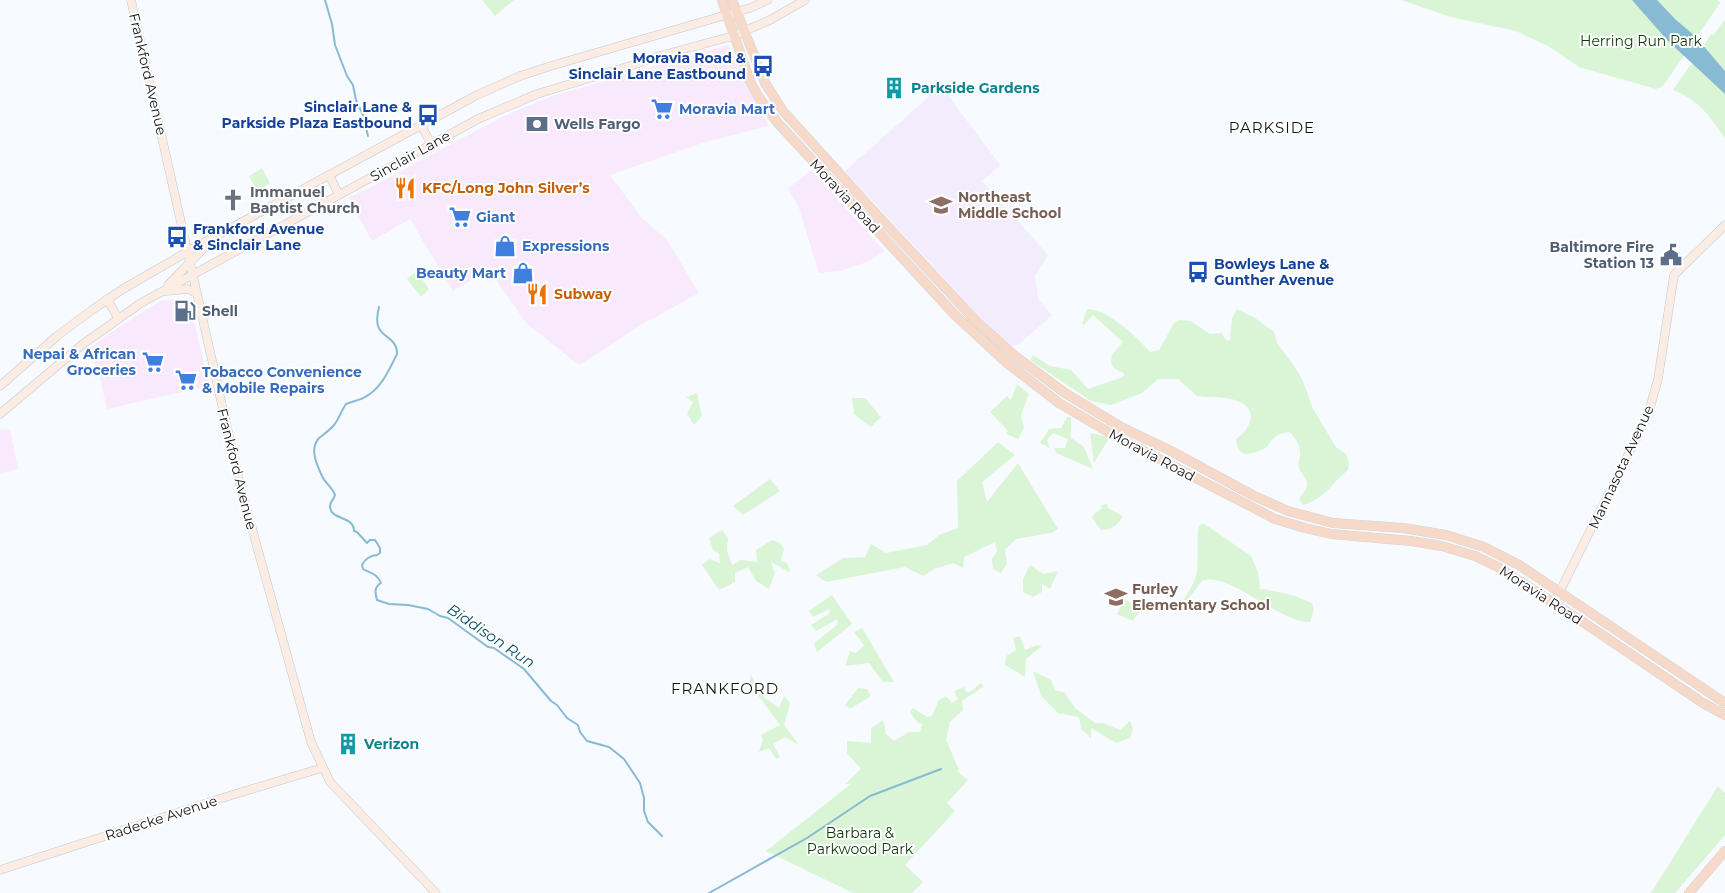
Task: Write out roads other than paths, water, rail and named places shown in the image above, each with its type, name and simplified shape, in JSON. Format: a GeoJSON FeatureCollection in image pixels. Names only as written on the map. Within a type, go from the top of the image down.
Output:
{"type":"FeatureCollection","features":[{"type":"Feature","properties":{"kind":"main road","name":"Moravia Road"},"geometry":{"type":"LineString","coordinates":[[722,0],[744,32],[765,83],[783,111],[978,322],[1015,356],[1065,392],[1121,427],[1171,451],[1273,506],[1299,515],[1333,523],[1426,531],[1468,541],[1506,558],[1725,703]]}},
{"type":"Feature","properties":{"kind":"main road","name":"Moravia Road"},"geometry":{"type":"LineString","coordinates":[[732,0],[731,13],[734,36],[750,81],[758,96],[777,122],[954,314],[1006,362],[1059,403],[1115,436],[1275,519],[1331,534],[1411,541],[1455,549],[1501,568],[1703,703],[1725,715]]}},
{"type":"Feature","properties":{"kind":"main road"},"geometry":{"type":"LineString","coordinates":[[1689,893],[1725,851]]}},
{"type":"Feature","properties":{"kind":"street","name":"Frankford Avenue"},"geometry":{"type":"LineString","coordinates":[[131,0],[240,486],[307,731],[322,768],[330,782],[436,893]]}},
{"type":"Feature","properties":{"kind":"street","name":"Sinclair Lane"},"geometry":{"type":"LineString","coordinates":[[0,386],[57,336],[107,300],[187,252],[477,95],[528,74],[750,8],[768,0]]}},
{"type":"Feature","properties":{"kind":"street","name":"Sinclair Lane"},"geometry":{"type":"LineString","coordinates":[[0,414],[83,344],[118,318],[161,291],[478,119],[537,94],[652,58],[734,36],[783,14],[805,0]]}},
{"type":"Feature","properties":{"kind":"street"},"geometry":{"type":"LineString","coordinates":[[421,125],[432,144]]}},
{"type":"Feature","properties":{"kind":"street"},"geometry":{"type":"LineString","coordinates":[[329,175],[340,195]]}},
{"type":"Feature","properties":{"kind":"street","name":"Mannasota Avenue"},"geometry":{"type":"LineString","coordinates":[[1554,603],[1648,415],[1658,379],[1674,275],[1725,225]]}},
{"type":"Feature","properties":{"kind":"street"},"geometry":{"type":"LineString","coordinates":[[161,291],[216,237]]}},
{"type":"Feature","properties":{"kind":"street"},"geometry":{"type":"LineString","coordinates":[[161,291],[188,289],[196,293]]}},
{"type":"Feature","properties":{"kind":"street"},"geometry":{"type":"LineString","coordinates":[[107,300],[118,318]]}},
{"type":"Feature","properties":{"kind":"street","name":"Radecke Avenue"},"geometry":{"type":"LineString","coordinates":[[0,870],[322,768]]}},
{"type":"Feature","properties":{"kind":"water"},"geometry":{"type":"Polygon","coordinates":[[[1632,0],[1657,0],[1695,36],[1725,71],[1725,94],[1668,41],[1632,0]]]}},
{"type":"Feature","properties":{"kind":"waterway","name":"Biddison Run"},"geometry":{"type":"LineString","coordinates":[[325,0],[332,24],[335,45],[347,76],[353,85],[368,136]]}},
{"type":"Feature","properties":{"kind":"waterway","name":"Biddison Run"},"geometry":{"type":"LineString","coordinates":[[379,307],[378,326],[393,342],[397,354],[384,378],[371,394],[346,404],[334,425],[316,442],[314,452],[322,476],[335,495],[330,505],[331,511],[350,522],[354,531],[367,543],[370,540],[375,540],[380,548],[380,553],[368,558],[362,565],[363,569],[380,580],[381,583],[377,586],[376,590],[377,600],[389,604],[428,609],[448,618],[488,647],[494,648],[524,669],[567,718],[578,725],[580,732],[587,741],[609,747],[624,759],[640,783],[644,798],[644,811],[648,822],[662,836]]}},
{"type":"Feature","properties":{"kind":"waterway"},"geometry":{"type":"LineString","coordinates":[[709,893],[807,838],[870,796],[941,769]]}},
{"type":"Feature","properties":{"kind":"place","name":"Moravia Road & Sinclair Lane Eastbound"},"geometry":{"type":"Point","coordinates":[763,66]}},
{"type":"Feature","properties":{"kind":"place","name":"Parkside Gardens"},"geometry":{"type":"Point","coordinates":[894,88]}},
{"type":"Feature","properties":{"kind":"place","name":"Moravia Mart"},"geometry":{"type":"Point","coordinates":[662,109]}},
{"type":"Feature","properties":{"kind":"place","name":"Sinclair Lane & Parkside Plaza Eastbound"},"geometry":{"type":"Point","coordinates":[428,115]}},
{"type":"Feature","properties":{"kind":"place","name":"Wells Fargo"},"geometry":{"type":"Point","coordinates":[537,124]}},
{"type":"Feature","properties":{"kind":"place","name":"KFC/Long John Silver’s"},"geometry":{"type":"Point","coordinates":[405,188]}},
{"type":"Feature","properties":{"kind":"place","name":"Immanuel Baptist Church"},"geometry":{"type":"Point","coordinates":[233,200]}},
{"type":"Feature","properties":{"kind":"place","name":"Northeast Middle School"},"geometry":{"type":"Point","coordinates":[941,205]}},
{"type":"Feature","properties":{"kind":"place","name":"Giant"},"geometry":{"type":"Point","coordinates":[460,217]}},
{"type":"Feature","properties":{"kind":"place","name":"Frankford Avenue & Sinclair Lane"},"geometry":{"type":"Point","coordinates":[177,237]}},
{"type":"Feature","properties":{"kind":"place","name":"Expressions"},"geometry":{"type":"Point","coordinates":[505,246]}},
{"type":"Feature","properties":{"kind":"place","name":"Baltimore Fire Station 13"},"geometry":{"type":"Point","coordinates":[1671,255]}},
{"type":"Feature","properties":{"kind":"place","name":"Bowleys Lane & Gunther Avenue"},"geometry":{"type":"Point","coordinates":[1198,272]}},
{"type":"Feature","properties":{"kind":"place","name":"Beauty Mart"},"geometry":{"type":"Point","coordinates":[523,273]}},
{"type":"Feature","properties":{"kind":"place","name":"Subway"},"geometry":{"type":"Point","coordinates":[537,294]}},
{"type":"Feature","properties":{"kind":"place","name":"Shell"},"geometry":{"type":"Point","coordinates":[185,311]}},
{"type":"Feature","properties":{"kind":"place","name":"Nepai & African Groceries"},"geometry":{"type":"Point","coordinates":[153,362]}},
{"type":"Feature","properties":{"kind":"place","name":"Tobacco Convenience & Mobile Repairs"},"geometry":{"type":"Point","coordinates":[186,380]}},
{"type":"Feature","properties":{"kind":"place","name":"Furley Elementary School"},"geometry":{"type":"Point","coordinates":[1116,597]}},
{"type":"Feature","properties":{"kind":"place","name":"Verizon"},"geometry":{"type":"Point","coordinates":[348,744]}},
{"type":"Feature","properties":{"kind":"district","name":"PARKSIDE"},"geometry":{"type":"Point","coordinates":[1272,128]}},
{"type":"Feature","properties":{"kind":"district","name":"FRANKFORD"},"geometry":{"type":"Point","coordinates":[725,689]}},
{"type":"Feature","properties":{"kind":"park label","name":"Herring Run Park"},"geometry":{"type":"Point","coordinates":[1641,41]}},
{"type":"Feature","properties":{"kind":"park label","name":"Barbara & Parkwood Park"},"geometry":{"type":"Point","coordinates":[860,842]}}]}
